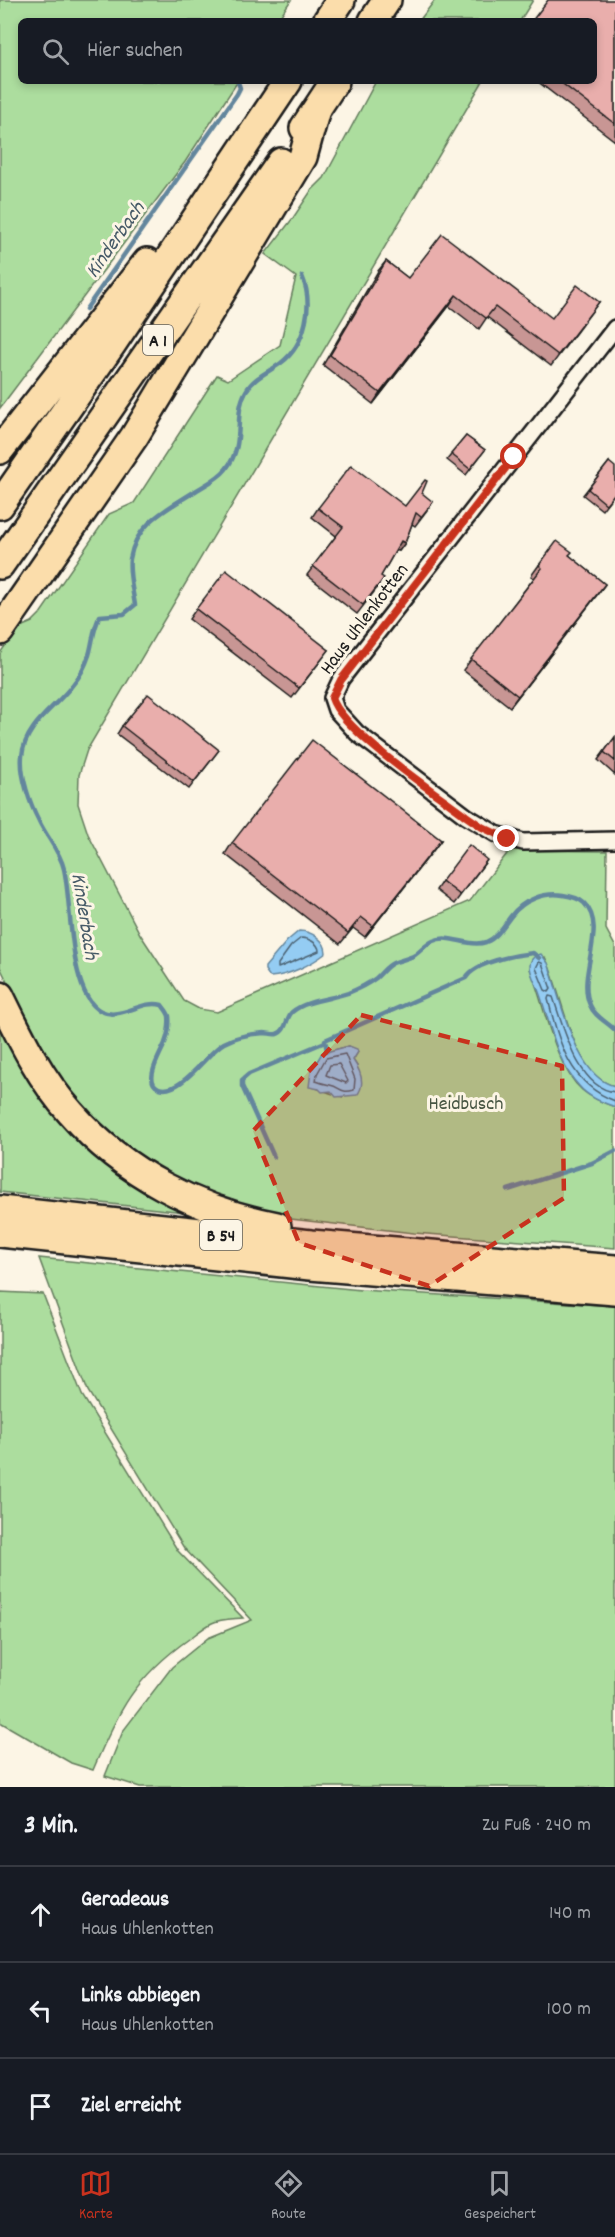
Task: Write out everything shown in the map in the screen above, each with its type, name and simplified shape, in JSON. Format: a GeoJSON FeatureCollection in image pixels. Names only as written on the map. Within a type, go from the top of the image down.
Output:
{"type":"FeatureCollection","features":[{"type":"Feature","properties":{"kind":"highway"},"geometry":{"type":"LineString","coordinates":[[329,18],[341,0]]}},
{"type":"Feature","properties":{"kind":"highway"},"geometry":{"type":"LineString","coordinates":[[375,18],[387,0]]}},
{"type":"Feature","properties":{"kind":"highway","name":"A 1"},"geometry":{"type":"LineString","coordinates":[[0,505],[238,158],[286,84]]}},
{"type":"Feature","properties":{"kind":"highway","name":"A 1"},"geometry":{"type":"LineString","coordinates":[[0,565],[333,84]]}},
{"type":"Feature","properties":{"kind":"highway"},"geometry":{"type":"LineString","coordinates":[[0,631],[134,437],[297,168],[303,157],[315,113]]}},
{"type":"Feature","properties":{"kind":"highway"},"geometry":{"type":"LineString","coordinates":[[0,450],[187,210],[238,158]]}},
{"type":"Feature","properties":{"kind":"highway"},"geometry":{"type":"LineString","coordinates":[[0,643],[30,587]]}},
{"type":"Feature","properties":{"kind":"highway"},"geometry":{"type":"LineString","coordinates":[[0,996],[34,1062],[70,1113],[104,1146],[150,1179],[207,1207],[239,1217],[290,1228],[351,1235],[443,1255]]}},
{"type":"Feature","properties":{"kind":"highway","name":"B 54"},"geometry":{"type":"LineString","coordinates":[[0,1210],[210,1234],[615,1269]]}},
{"type":"Feature","properties":{"kind":"highway","name":"B 54"},"geometry":{"type":"LineString","coordinates":[[0,1233],[178,1253],[442,1278],[615,1291]]}},
{"type":"Feature","properties":{"kind":"highway"},"geometry":{"type":"LineString","coordinates":[[0,1248],[178,1253]]}},
{"type":"Feature","properties":{"kind":"street","name":"Haus Uhlenkotten"},"geometry":{"type":"LineString","coordinates":[[615,328],[348,670],[332,698],[336,710],[357,733],[466,816],[496,834],[523,842],[615,840]]}},
{"type":"Feature","properties":{"kind":"highlighted area"},"geometry":{"type":"Polygon","coordinates":[[[361,1015],[562,1066],[564,1198],[429,1286],[299,1243],[253,1131],[361,1015]]]}},
{"type":"Feature","properties":{"kind":"green space"},"geometry":{"type":"Polygon","coordinates":[[[0,0],[291,0],[279,18],[18,18],[18,84],[236,84],[185,162],[0,408],[0,0]]]}},
{"type":"Feature","properties":{"kind":"green space"},"geometry":{"type":"Polygon","coordinates":[[[435,0],[533,0],[522,18],[421,18],[435,0]]]}},
{"type":"Feature","properties":{"kind":"green space","name":"Heidbusch"},"geometry":{"type":"Polygon","coordinates":[[[374,84],[481,84],[87,750],[79,775],[78,804],[88,834],[140,934],[184,1001],[199,1009],[217,1012],[470,901],[510,850],[607,851],[606,929],[615,946],[615,1086],[600,1079],[588,1067],[578,1050],[545,957],[530,969],[557,1050],[572,1079],[589,1095],[615,1107],[615,1248],[414,1233],[273,1217],[211,1198],[124,1149],[80,1105],[49,1065],[0,967],[0,653],[18,628],[32,622],[40,614],[109,514],[134,503],[217,375],[228,380],[280,345],[296,277],[265,254],[311,191],[324,178],[374,84]],[[349,1046],[322,1056],[311,1071],[316,1088],[343,1097],[357,1066],[353,1060],[358,1052],[349,1046]]]}},
{"type":"Feature","properties":{"kind":"green space"},"geometry":{"type":"Polygon","coordinates":[[[0,1010],[18,1047],[194,1213],[0,1192],[0,1010]]]}},
{"type":"Feature","properties":{"kind":"green space"},"geometry":{"type":"Polygon","coordinates":[[[39,1258],[361,1290],[615,1306],[615,1787],[140,1787],[105,1776],[123,1731],[172,1667],[208,1638],[252,1620],[184,1548],[88,1391],[39,1258]]]}},
{"type":"Feature","properties":{"kind":"green space"},"geometry":{"type":"Polygon","coordinates":[[[0,1292],[43,1294],[82,1395],[178,1551],[243,1618],[219,1621],[209,1625],[170,1653],[155,1667],[141,1682],[120,1713],[93,1770],[71,1763],[0,1722],[0,1292]]]}},
{"type":"Feature","properties":{"kind":"water"},"geometry":{"type":"Polygon","coordinates":[[[299,931],[321,940],[326,953],[300,969],[270,977],[265,967],[287,941],[299,931]]]}},
{"type":"Feature","properties":{"kind":"water"},"geometry":{"type":"Polygon","coordinates":[[[541,954],[548,963],[579,1052],[589,1068],[601,1080],[615,1086],[615,1107],[587,1093],[564,1065],[530,969],[532,959],[541,954]]]}},
{"type":"Feature","properties":{"kind":"water"},"geometry":{"type":"Polygon","coordinates":[[[349,1046],[357,1049],[358,1052],[353,1060],[362,1082],[357,1095],[336,1097],[331,1091],[322,1092],[309,1087],[311,1071],[322,1053],[349,1046]]]}},
{"type":"Feature","properties":{"kind":"building"},"geometry":{"type":"Polygon","coordinates":[[[548,0],[615,0],[615,124],[563,84],[597,84],[597,18],[534,18],[548,0]]]}},
{"type":"Feature","properties":{"kind":"building"},"geometry":{"type":"Polygon","coordinates":[[[442,234],[552,318],[577,285],[599,302],[558,355],[495,307],[486,318],[456,295],[380,393],[330,355],[386,261],[408,278],[442,234]]]}},
{"type":"Feature","properties":{"kind":"building"},"geometry":{"type":"Polygon","coordinates":[[[466,436],[485,450],[470,469],[451,454],[466,436]]]}},
{"type":"Feature","properties":{"kind":"building"},"geometry":{"type":"Polygon","coordinates":[[[609,462],[615,467],[615,493],[606,504],[588,489],[609,462]]]}},
{"type":"Feature","properties":{"kind":"building"},"geometry":{"type":"Polygon","coordinates":[[[351,465],[405,506],[425,480],[427,481],[422,493],[433,502],[421,517],[416,513],[405,543],[401,541],[381,576],[384,578],[363,605],[313,566],[343,527],[318,508],[351,465]]]}},
{"type":"Feature","properties":{"kind":"building"},"geometry":{"type":"Polygon","coordinates":[[[557,541],[572,552],[569,555],[605,584],[518,696],[471,659],[542,568],[539,565],[557,541]]]}},
{"type":"Feature","properties":{"kind":"building"},"geometry":{"type":"Polygon","coordinates":[[[226,570],[329,650],[299,688],[196,609],[226,570]]]}},
{"type":"Feature","properties":{"kind":"building"},"geometry":{"type":"Polygon","coordinates":[[[148,694],[219,750],[194,782],[122,726],[148,694]]]}},
{"type":"Feature","properties":{"kind":"building"},"geometry":{"type":"Polygon","coordinates":[[[615,737],[615,761],[604,752],[615,737]]]}},
{"type":"Feature","properties":{"kind":"building"},"geometry":{"type":"Polygon","coordinates":[[[312,740],[441,840],[373,926],[361,917],[348,933],[232,843],[312,740]]]}},
{"type":"Feature","properties":{"kind":"building"},"geometry":{"type":"Polygon","coordinates":[[[469,845],[487,860],[460,895],[442,881],[469,845]]]}},
{"type":"Feature","properties":{"kind":"waterway","name":"Kinderbach"},"geometry":{"type":"LineString","coordinates":[[86,309],[237,94],[240,88],[239,84]]}},
{"type":"Feature","properties":{"kind":"waterway","name":"Kinderbach"},"geometry":{"type":"LineString","coordinates":[[302,276],[307,299],[302,335],[290,355],[257,378],[246,391],[242,400],[238,439],[232,459],[226,469],[213,481],[165,510],[139,535],[130,559],[130,576],[135,605],[124,614],[100,616],[94,630],[89,655],[81,673],[67,692],[35,725],[24,745],[22,764],[26,790],[42,827],[60,856],[64,869],[73,946],[82,987],[90,1002],[101,1011],[108,1013],[123,1012],[147,1005],[162,1005],[169,1015],[169,1026],[165,1043],[154,1067],[152,1080],[154,1085],[167,1089],[185,1080],[224,1043],[249,1035],[277,1034],[283,1030],[290,1014],[298,1008],[359,988],[376,978],[391,964],[415,955],[433,941],[446,939],[473,943],[486,942],[497,934],[516,910],[534,898],[556,894],[580,900],[591,913],[594,925],[587,993],[594,1012],[615,1030]]}},
{"type":"Feature","properties":{"kind":"waterway"},"geometry":{"type":"LineString","coordinates":[[327,1051],[325,1040],[466,978],[471,972],[486,964],[533,953],[539,958]]}},
{"type":"Feature","properties":{"kind":"waterway"},"geometry":{"type":"LineString","coordinates":[[274,1157],[242,1086],[242,1080],[249,1074],[325,1042]]}},
{"type":"Feature","properties":{"kind":"waterway"},"geometry":{"type":"LineString","coordinates":[[508,1190],[592,1163],[615,1151]]}},
{"type":"Feature","properties":{"kind":"route"},"geometry":{"type":"LineString","coordinates":[[507,839],[466,816],[357,733],[336,710],[332,694],[514,457]]}}]}
